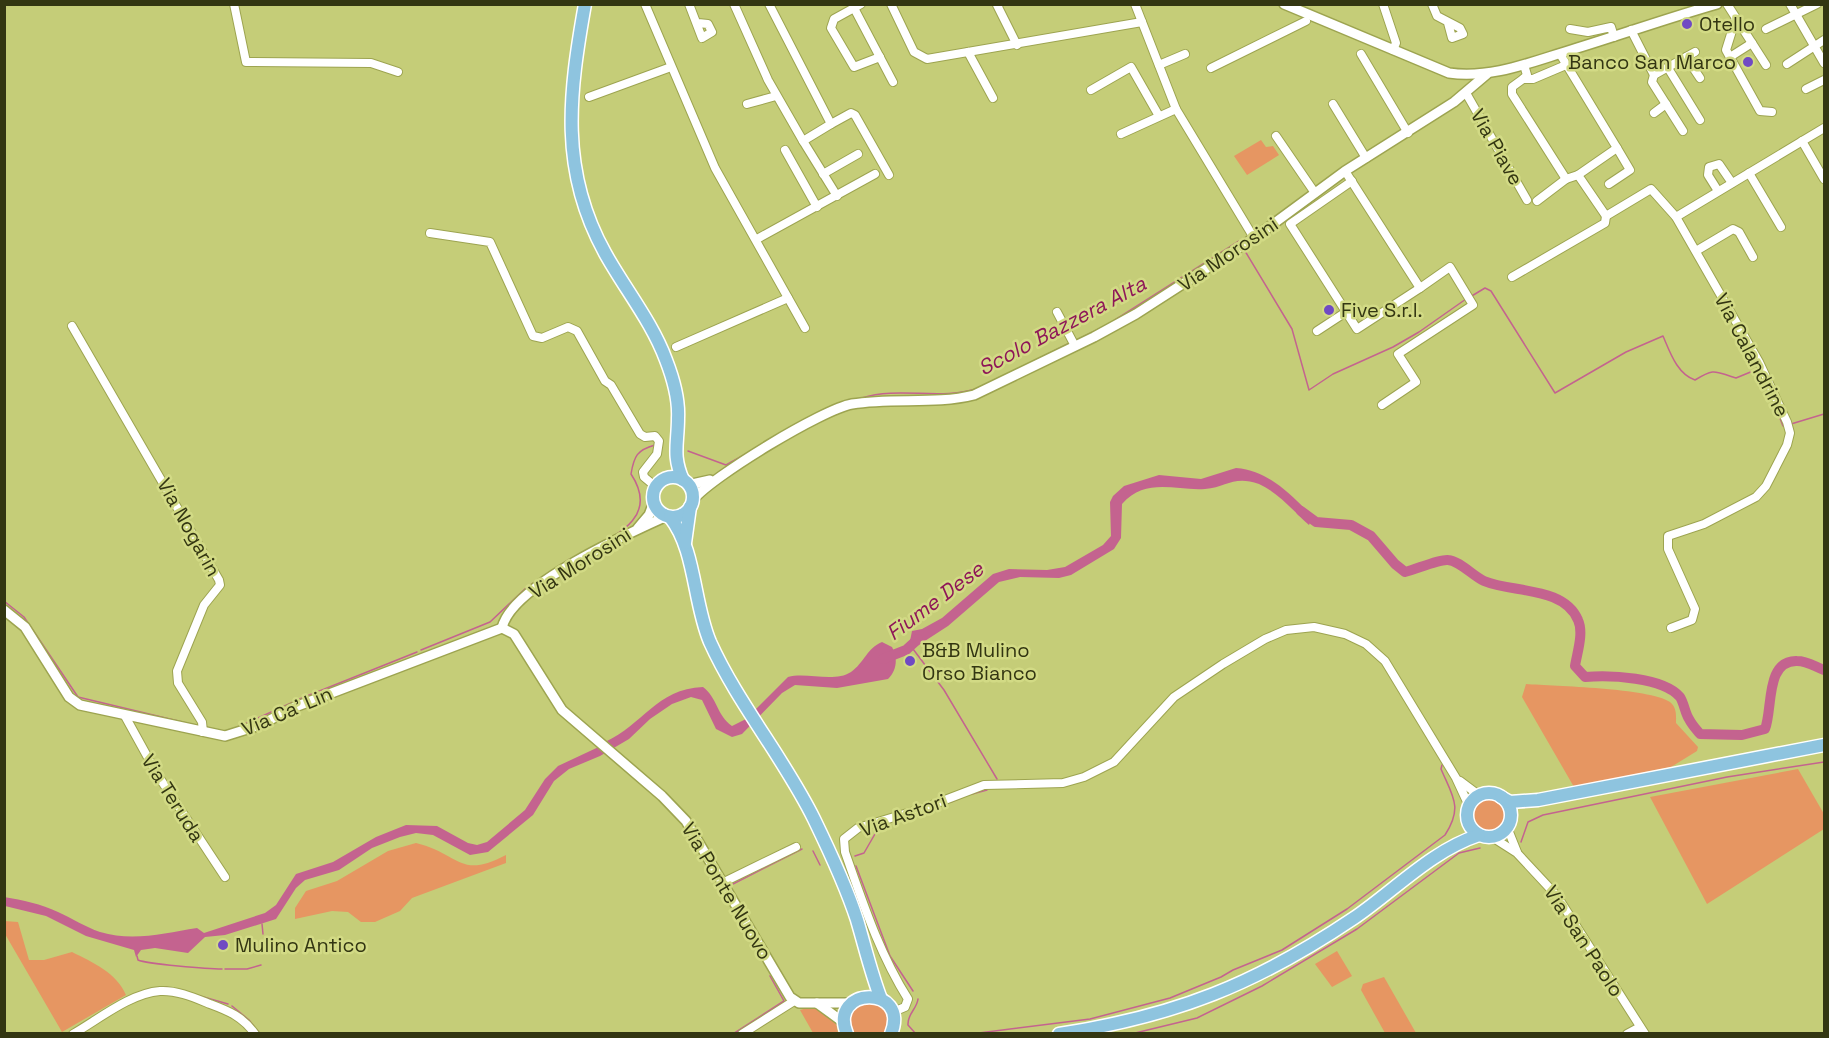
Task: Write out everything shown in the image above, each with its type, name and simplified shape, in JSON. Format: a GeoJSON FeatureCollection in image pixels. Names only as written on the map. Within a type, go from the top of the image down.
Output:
{"type":"FeatureCollection","features":[{"type":"Feature","properties":{"kind":"main road"},"geometry":{"type":"LineString","coordinates":[[585,4],[571,88],[570,124],[575,172],[585,208],[600,243],[650,325],[666,361],[678,410],[674,452],[658,485],[654,502],[660,512],[669,517],[685,543],[704,625],[717,656],[815,820],[842,882],[881,999],[894,1015],[904,1034]]}},
{"type":"Feature","properties":{"kind":"main road"},"geometry":{"type":"LineString","coordinates":[[674,452],[685,481],[692,490],[685,543]]}},
{"type":"Feature","properties":{"kind":"main road"},"geometry":{"type":"LineString","coordinates":[[658,485],[671,478],[685,481]]}},
{"type":"Feature","properties":{"kind":"main road"},"geometry":{"type":"LineString","coordinates":[[669,517],[684,514],[691,504]]}},
{"type":"Feature","properties":{"kind":"main road"},"geometry":{"type":"LineString","coordinates":[[1449,846],[1468,812],[1484,794],[1501,797],[1510,802],[1538,800],[1824,745]]}},
{"type":"Feature","properties":{"kind":"main road"},"geometry":{"type":"LineString","coordinates":[[1501,797],[1509,806],[1509,823]]}},
{"type":"Feature","properties":{"kind":"main road"},"geometry":{"type":"LineString","coordinates":[[1059,1034],[1173,1009],[1261,975],[1362,912],[1449,846],[1479,835],[1492,837],[1538,800]]}},
{"type":"Feature","properties":{"kind":"main road"},"geometry":{"type":"LineString","coordinates":[[1468,812],[1479,835]]}},
{"type":"Feature","properties":{"kind":"main road"},"geometry":{"type":"LineString","coordinates":[[845,1030],[866,981],[863,944]]}},
{"type":"Feature","properties":{"kind":"main road"},"geometry":{"type":"LineString","coordinates":[[857,1000],[881,999]]}},
{"type":"Feature","properties":{"kind":"main road"},"geometry":{"type":"LineString","coordinates":[[891,1034],[894,1015]]}},
{"type":"Feature","properties":{"kind":"street"},"geometry":{"type":"LineString","coordinates":[[234,4],[246,62],[371,63],[398,72]]}},
{"type":"Feature","properties":{"kind":"street"},"geometry":{"type":"LineString","coordinates":[[645,4],[716,168],[805,327]]}},
{"type":"Feature","properties":{"kind":"street"},"geometry":{"type":"LineString","coordinates":[[689,4],[698,23]]}},
{"type":"Feature","properties":{"kind":"street"},"geometry":{"type":"LineString","coordinates":[[734,4],[776,96],[837,196]]}},
{"type":"Feature","properties":{"kind":"street"},"geometry":{"type":"LineString","coordinates":[[769,4],[831,124]]}},
{"type":"Feature","properties":{"kind":"street"},"geometry":{"type":"LineString","coordinates":[[891,4],[914,52],[921,58],[1017,45],[1142,22]]}},
{"type":"Feature","properties":{"kind":"street"},"geometry":{"type":"LineString","coordinates":[[999,4],[997,6],[1017,45]]}},
{"type":"Feature","properties":{"kind":"street"},"geometry":{"type":"LineString","coordinates":[[1135,4],[1176,109],[1254,238]]}},
{"type":"Feature","properties":{"kind":"street"},"geometry":{"type":"LineString","coordinates":[[1284,4],[1449,73],[1487,74],[1524,65],[1717,4]]}},
{"type":"Feature","properties":{"kind":"street"},"geometry":{"type":"LineString","coordinates":[[1383,4],[1396,43],[1393,50]]}},
{"type":"Feature","properties":{"kind":"street"},"geometry":{"type":"LineString","coordinates":[[1432,4],[1445,22]]}},
{"type":"Feature","properties":{"kind":"street"},"geometry":{"type":"LineString","coordinates":[[1727,4],[1766,65]]}},
{"type":"Feature","properties":{"kind":"street"},"geometry":{"type":"LineString","coordinates":[[1790,4],[1824,63]]}},
{"type":"Feature","properties":{"kind":"street"},"geometry":{"type":"LineString","coordinates":[[1766,29],[1817,4]]}},
{"type":"Feature","properties":{"kind":"street"},"geometry":{"type":"LineString","coordinates":[[880,57],[858,68],[851,65],[831,23],[834,19],[855,7],[893,82]]}},
{"type":"Feature","properties":{"kind":"street"},"geometry":{"type":"LineString","coordinates":[[1736,18],[1726,50],[1760,111],[1772,112]]}},
{"type":"Feature","properties":{"kind":"street"},"geometry":{"type":"LineString","coordinates":[[1211,68],[1306,21]]}},
{"type":"Feature","properties":{"kind":"street"},"geometry":{"type":"LineString","coordinates":[[1570,29],[1588,32],[1611,27],[1614,36]]}},
{"type":"Feature","properties":{"kind":"street"},"geometry":{"type":"LineString","coordinates":[[1631,30],[1654,75],[1652,82],[1683,131]]}},
{"type":"Feature","properties":{"kind":"street"},"geometry":{"type":"LineString","coordinates":[[1787,64],[1824,40]]}},
{"type":"Feature","properties":{"kind":"street"},"geometry":{"type":"LineString","coordinates":[[1730,57],[1752,43]]}},
{"type":"Feature","properties":{"kind":"street"},"geometry":{"type":"LineString","coordinates":[[968,52],[993,98]]}},
{"type":"Feature","properties":{"kind":"street"},"geometry":{"type":"LineString","coordinates":[[1654,75],[1695,52]]}},
{"type":"Feature","properties":{"kind":"street"},"geometry":{"type":"LineString","coordinates":[[1159,65],[1185,54]]}},
{"type":"Feature","properties":{"kind":"street"},"geometry":{"type":"LineString","coordinates":[[1361,54],[1408,133]]}},
{"type":"Feature","properties":{"kind":"street"},"geometry":{"type":"LineString","coordinates":[[1560,54],[1630,170],[1609,184]]}},
{"type":"Feature","properties":{"kind":"street"},"geometry":{"type":"LineString","coordinates":[[1686,57],[1700,78]]}},
{"type":"Feature","properties":{"kind":"street"},"geometry":{"type":"LineString","coordinates":[[1524,65],[1527,75],[1512,87],[1512,94],[1566,179]]}},
{"type":"Feature","properties":{"kind":"street"},"geometry":{"type":"LineString","coordinates":[[1523,79],[1533,79],[1566,65]]}},
{"type":"Feature","properties":{"kind":"street"},"geometry":{"type":"LineString","coordinates":[[589,97],[672,67]]}},
{"type":"Feature","properties":{"kind":"street"},"geometry":{"type":"LineString","coordinates":[[1091,90],[1131,67],[1159,116]]}},
{"type":"Feature","properties":{"kind":"street"},"geometry":{"type":"LineString","coordinates":[[1668,68],[1700,120]]}},
{"type":"Feature","properties":{"kind":"street","name":"Via Morosini"},"geometry":{"type":"LineString","coordinates":[[685,481],[703,483],[717,478],[834,409],[871,401],[956,400],[1006,381],[1121,323],[1254,238],[1345,171],[1408,133],[1466,93],[1487,74]]}},
{"type":"Feature","properties":{"kind":"street"},"geometry":{"type":"LineString","coordinates":[[1806,89],[1824,80]]}},
{"type":"Feature","properties":{"kind":"street","name":"Via Piave"},"geometry":{"type":"LineString","coordinates":[[1466,93],[1527,200]]}},
{"type":"Feature","properties":{"kind":"street"},"geometry":{"type":"LineString","coordinates":[[747,104],[776,96]]}},
{"type":"Feature","properties":{"kind":"street"},"geometry":{"type":"LineString","coordinates":[[1333,104],[1366,158]]}},
{"type":"Feature","properties":{"kind":"street"},"geometry":{"type":"LineString","coordinates":[[1654,112],[1666,104]]}},
{"type":"Feature","properties":{"kind":"street"},"geometry":{"type":"LineString","coordinates":[[1121,134],[1176,109]]}},
{"type":"Feature","properties":{"kind":"street"},"geometry":{"type":"LineString","coordinates":[[803,141],[851,113],[855,115],[889,175]]}},
{"type":"Feature","properties":{"kind":"street"},"geometry":{"type":"LineString","coordinates":[[1676,217],[1824,128]]}},
{"type":"Feature","properties":{"kind":"street"},"geometry":{"type":"LineString","coordinates":[[1276,136],[1315,193]]}},
{"type":"Feature","properties":{"kind":"street"},"geometry":{"type":"LineString","coordinates":[[1802,141],[1824,179]]}},
{"type":"Feature","properties":{"kind":"street"},"geometry":{"type":"LineString","coordinates":[[1537,201],[1566,179],[1578,175],[1617,148]]}},
{"type":"Feature","properties":{"kind":"street"},"geometry":{"type":"LineString","coordinates":[[785,150],[817,207]]}},
{"type":"Feature","properties":{"kind":"street"},"geometry":{"type":"LineString","coordinates":[[823,174],[858,154]]}},
{"type":"Feature","properties":{"kind":"street"},"geometry":{"type":"LineString","coordinates":[[1718,191],[1708,175],[1709,167],[1719,164],[1732,183]]}},
{"type":"Feature","properties":{"kind":"street"},"geometry":{"type":"LineString","coordinates":[[1345,171],[1420,288]]}},
{"type":"Feature","properties":{"kind":"street"},"geometry":{"type":"LineString","coordinates":[[1749,173],[1781,227]]}},
{"type":"Feature","properties":{"kind":"street"},"geometry":{"type":"LineString","coordinates":[[757,239],[875,174]]}},
{"type":"Feature","properties":{"kind":"street"},"geometry":{"type":"LineString","coordinates":[[1578,175],[1606,216]]}},
{"type":"Feature","properties":{"kind":"street"},"geometry":{"type":"LineString","coordinates":[[1352,181],[1290,224],[1357,329],[1450,267],[1473,305],[1398,354],[1416,382],[1382,405]]}},
{"type":"Feature","properties":{"kind":"street","name":"Via Calandrine"},"geometry":{"type":"LineString","coordinates":[[1512,278],[1605,222],[1606,216],[1651,189],[1676,217],[1766,374],[1788,425],[1787,444],[1766,486],[1756,497],[1704,524],[1668,536],[1668,549],[1695,609],[1692,620],[1671,628]]}},
{"type":"Feature","properties":{"kind":"street"},"geometry":{"type":"LineString","coordinates":[[1696,251],[1733,229],[1739,232],[1753,257]]}},
{"type":"Feature","properties":{"kind":"street"},"geometry":{"type":"LineString","coordinates":[[430,233],[490,242],[533,336],[542,338],[568,327],[577,331],[595,365],[605,381],[611,385],[640,434],[645,437],[654,436],[659,441],[657,454],[643,472],[644,477],[658,485]]}},
{"type":"Feature","properties":{"kind":"street"},"geometry":{"type":"LineString","coordinates":[[676,347],[788,298]]}},
{"type":"Feature","properties":{"kind":"street"},"geometry":{"type":"LineString","coordinates":[[1057,312],[1075,346]]}},
{"type":"Feature","properties":{"kind":"street"},"geometry":{"type":"LineString","coordinates":[[1317,332],[1346,312]]}},
{"type":"Feature","properties":{"kind":"street","name":"Via Nogarin"},"geometry":{"type":"LineString","coordinates":[[72,326],[219,580],[220,585],[200,613],[177,671],[178,683],[203,728]]}},
{"type":"Feature","properties":{"kind":"street","name":"Via Morosini"},"geometry":{"type":"LineString","coordinates":[[691,504],[717,478]]}},
{"type":"Feature","properties":{"kind":"street","name":"Via Morosini"},"geometry":{"type":"LineString","coordinates":[[638,528],[654,502]]}},
{"type":"Feature","properties":{"kind":"street","name":"Via Morosini"},"geometry":{"type":"LineString","coordinates":[[502,628],[505,616],[531,591],[638,528],[669,517]]}},
{"type":"Feature","properties":{"kind":"street","name":"Via Ca' Lin"},"geometry":{"type":"LineString","coordinates":[[4,610],[25,627],[74,701],[90,708],[203,728],[225,736],[502,628]]}},
{"type":"Feature","properties":{"kind":"street","name":"Via Astori"},"geometry":{"type":"LineString","coordinates":[[894,1015],[905,1007],[908,999],[886,964],[845,852],[844,839],[858,828],[984,785],[1063,783],[1084,777],[1114,762],[1174,697],[1223,664],[1265,639],[1286,630],[1314,627],[1345,634],[1366,644],[1385,661],[1456,778]]}},
{"type":"Feature","properties":{"kind":"street","name":"Via Ponte Nuovo"},"geometry":{"type":"LineString","coordinates":[[502,628],[509,631],[521,645],[562,710],[662,796],[686,821],[794,1001]]}},
{"type":"Feature","properties":{"kind":"street","name":"Via Teruda"},"geometry":{"type":"LineString","coordinates":[[125,716],[157,774],[225,877]]}},
{"type":"Feature","properties":{"kind":"street"},"geometry":{"type":"LineString","coordinates":[[1456,778],[1470,790],[1484,794]]}},
{"type":"Feature","properties":{"kind":"street"},"geometry":{"type":"LineString","coordinates":[[1456,778],[1468,812]]}},
{"type":"Feature","properties":{"kind":"street","name":"Via San Paolo"},"geometry":{"type":"LineString","coordinates":[[1509,823],[1517,853]]}},
{"type":"Feature","properties":{"kind":"street","name":"Via San Paolo"},"geometry":{"type":"LineString","coordinates":[[1492,837],[1517,853],[1557,896],[1643,1030]]}},
{"type":"Feature","properties":{"kind":"street"},"geometry":{"type":"LineString","coordinates":[[724,882],[796,847]]}},
{"type":"Feature","properties":{"kind":"street"},"geometry":{"type":"LineString","coordinates":[[73,1034],[134,999],[161,991],[183,995],[234,1013],[247,1023],[255,1034]]}},
{"type":"Feature","properties":{"kind":"street"},"geometry":{"type":"LineString","coordinates":[[742,1034],[794,1001],[857,1000]]}},
{"type":"Feature","properties":{"kind":"street"},"geometry":{"type":"LineString","coordinates":[[812,1001],[828,1008],[845,1030]]}},
{"type":"Feature","properties":{"kind":"street"},"geometry":{"type":"LineString","coordinates":[[1627,1034],[1643,1030]]}},
{"type":"Feature","properties":{"kind":"shaded area"},"geometry":{"type":"Polygon","coordinates":[[[1261,140],[1266,147],[1273,146],[1279,155],[1247,175],[1234,156],[1261,140]]]}},
{"type":"Feature","properties":{"kind":"shaded area"},"geometry":{"type":"Polygon","coordinates":[[[1236,468],[1259,474],[1287,492],[1313,516],[1309,525],[1273,492],[1250,482],[1237,481],[1205,489],[1161,487],[1141,491],[1122,504],[1121,538],[1114,549],[1071,575],[1059,578],[1020,577],[999,582],[948,626],[911,650],[909,646],[912,631],[922,629],[942,618],[993,574],[1009,569],[1047,570],[1065,567],[1103,545],[1111,536],[1110,502],[1124,486],[1159,475],[1201,479],[1236,468]]]}},
{"type":"Feature","properties":{"kind":"shaded area"},"geometry":{"type":"Polygon","coordinates":[[[882,642],[892,647],[895,655],[895,668],[888,679],[837,688],[795,685],[782,693],[742,734],[732,737],[716,729],[702,700],[691,697],[672,704],[650,719],[629,739],[600,756],[569,769],[554,781],[533,815],[488,852],[470,855],[433,835],[416,833],[400,837],[372,848],[339,870],[305,880],[296,888],[276,919],[225,935],[205,937],[188,953],[155,948],[141,950],[136,957],[134,950],[86,936],[46,916],[5,906],[4,897],[32,903],[52,909],[94,930],[112,935],[149,936],[197,928],[204,933],[265,913],[276,905],[296,874],[333,862],[376,837],[406,825],[437,826],[468,843],[477,845],[487,842],[525,810],[545,779],[558,766],[605,744],[673,694],[703,687],[708,691],[723,717],[732,726],[746,719],[788,677],[844,675],[851,672],[873,648],[882,642]]]}},
{"type":"Feature","properties":{"kind":"shaded area"},"geometry":{"type":"Polygon","coordinates":[[[1526,684],[1623,691],[1659,697],[1672,704],[1676,712],[1676,723],[1698,747],[1697,751],[1671,767],[1574,787],[1522,697],[1526,684]]]}},
{"type":"Feature","properties":{"kind":"shaded area"},"geometry":{"type":"Polygon","coordinates":[[[1798,769],[1824,814],[1824,829],[1707,904],[1650,797],[1798,769]]]}},
{"type":"Feature","properties":{"kind":"shaded area"},"geometry":{"type":"Polygon","coordinates":[[[1489,800],[1500,805],[1505,816],[1500,827],[1489,832],[1478,827],[1473,816],[1478,805],[1489,800]]]}},
{"type":"Feature","properties":{"kind":"shaded area"},"geometry":{"type":"Polygon","coordinates":[[[416,843],[468,865],[490,862],[506,855],[506,863],[412,898],[400,911],[375,922],[361,922],[348,912],[332,911],[295,919],[295,908],[306,891],[337,881],[388,851],[416,843]]]}},
{"type":"Feature","properties":{"kind":"shaded area"},"geometry":{"type":"Polygon","coordinates":[[[4,921],[18,922],[29,960],[44,960],[72,952],[110,974],[117,980],[126,995],[62,1032],[5,934],[4,921]]]}},
{"type":"Feature","properties":{"kind":"shaded area"},"geometry":{"type":"Polygon","coordinates":[[[1337,951],[1352,976],[1332,987],[1315,964],[1337,951]]]}},
{"type":"Feature","properties":{"kind":"shaded area"},"geometry":{"type":"Polygon","coordinates":[[[1384,977],[1416,1033],[1385,1033],[1361,990],[1363,984],[1384,977]]]}},
{"type":"Feature","properties":{"kind":"shaded area"},"geometry":{"type":"Polygon","coordinates":[[[868,998],[888,1009],[889,1034],[848,1033],[845,1017],[868,998]]]}},
{"type":"Feature","properties":{"kind":"shaded area"},"geometry":{"type":"Polygon","coordinates":[[[819,1008],[835,1018],[838,1033],[813,1033],[800,1010],[819,1008]]]}},
{"type":"Feature","properties":{"kind":"waterway","name":"Scolo Bazzera Alta"},"geometry":{"type":"LineString","coordinates":[[1115,320],[1239,241]]}},
{"type":"Feature","properties":{"kind":"waterway","name":"Scolo Bazzera Alta"},"geometry":{"type":"LineString","coordinates":[[1245,251],[1292,329],[1309,390],[1333,374],[1393,347],[1419,332],[1466,299]]}},
{"type":"Feature","properties":{"kind":"waterway","name":"Scolo Bazzera Alta"},"geometry":{"type":"LineString","coordinates":[[1470,297],[1485,288],[1491,291],[1555,393],[1626,352],[1663,336],[1679,368],[1695,380],[1712,372],[1736,378],[1753,371],[1760,372]]}},
{"type":"Feature","properties":{"kind":"waterway","name":"Scolo Bazzera Alta"},"geometry":{"type":"LineString","coordinates":[[1075,341],[1111,323]]}},
{"type":"Feature","properties":{"kind":"waterway","name":"Scolo Bazzera Alta"},"geometry":{"type":"LineString","coordinates":[[1024,366],[1070,343]]}},
{"type":"Feature","properties":{"kind":"waterway","name":"Scolo Bazzera Alta"},"geometry":{"type":"LineString","coordinates":[[862,398],[891,393],[964,392],[979,388]]}},
{"type":"Feature","properties":{"kind":"waterway","name":"Scolo Bazzera Alta"},"geometry":{"type":"LineString","coordinates":[[1772,398],[1783,426],[1786,426]]}},
{"type":"Feature","properties":{"kind":"waterway","name":"Scolo Bazzera Alta"},"geometry":{"type":"LineString","coordinates":[[1791,424],[1824,414]]}},
{"type":"Feature","properties":{"kind":"waterway","name":"Scolo Bazzera Alta"},"geometry":{"type":"LineString","coordinates":[[575,557],[616,535],[636,516],[640,504],[639,490],[631,474],[633,463],[640,452],[655,445]]}},
{"type":"Feature","properties":{"kind":"waterway","name":"Scolo Bazzera Alta"},"geometry":{"type":"LineString","coordinates":[[688,451],[726,465],[753,450]]}},
{"type":"Feature","properties":{"kind":"waterway","name":"Fiume Dese"},"geometry":{"type":"LineString","coordinates":[[1301,511],[1316,522],[1351,525],[1371,536],[1405,572],[1448,560],[1457,563],[1484,581],[1536,592],[1561,601],[1571,609],[1580,625],[1575,666],[1585,677],[1608,676],[1649,681],[1662,685],[1680,697],[1688,717],[1700,734],[1742,735],[1765,729],[1772,687],[1780,668],[1787,663],[1801,661],[1824,670]]}},
{"type":"Feature","properties":{"kind":"waterway","name":"Scolo Bazzera Alta"},"geometry":{"type":"LineString","coordinates":[[421,650],[490,622],[526,588],[570,559]]}},
{"type":"Feature","properties":{"kind":"waterway","name":"Scolo Bazzera Alta"},"geometry":{"type":"LineString","coordinates":[[4,601],[24,617],[78,697],[199,726]]}},
{"type":"Feature","properties":{"kind":"waterway","name":"Fiume Dese"},"geometry":{"type":"LineString","coordinates":[[883,659],[906,650],[918,639]]}},
{"type":"Feature","properties":{"kind":"waterway"},"geometry":{"type":"LineString","coordinates":[[913,649],[944,690],[997,779]]}},
{"type":"Feature","properties":{"kind":"waterway","name":"Scolo Bazzera Alta"},"geometry":{"type":"LineString","coordinates":[[236,728],[302,698],[417,652]]}},
{"type":"Feature","properties":{"kind":"waterway","name":"Scolo Bazzera Alta"},"geometry":{"type":"LineString","coordinates":[[206,727],[216,730]]}},
{"type":"Feature","properties":{"kind":"waterway"},"geometry":{"type":"LineString","coordinates":[[1521,842],[1528,822],[1543,815],[1727,777],[1824,762]]}},
{"type":"Feature","properties":{"kind":"waterway"},"geometry":{"type":"LineString","coordinates":[[971,1034],[1090,1019],[1170,998],[1282,950],[1347,909],[1445,835],[1454,817],[1455,809],[1441,769],[1442,765]]}},
{"type":"Feature","properties":{"kind":"waterway"},"geometry":{"type":"LineString","coordinates":[[972,794],[987,790]]}},
{"type":"Feature","properties":{"kind":"waterway"},"geometry":{"type":"LineString","coordinates":[[951,802],[963,797]]}},
{"type":"Feature","properties":{"kind":"waterway"},"geometry":{"type":"LineString","coordinates":[[865,830],[917,814]]}},
{"type":"Feature","properties":{"kind":"waterway"},"geometry":{"type":"LineString","coordinates":[[855,856],[864,853],[879,827]]}},
{"type":"Feature","properties":{"kind":"waterway"},"geometry":{"type":"LineString","coordinates":[[1131,1034],[1197,1018],[1262,986],[1357,929],[1459,853],[1480,848]]}},
{"type":"Feature","properties":{"kind":"waterway"},"geometry":{"type":"LineString","coordinates":[[731,885],[802,849]]}},
{"type":"Feature","properties":{"kind":"waterway"},"geometry":{"type":"LineString","coordinates":[[813,851],[820,865]]}},
{"type":"Feature","properties":{"kind":"waterway"},"geometry":{"type":"LineString","coordinates":[[856,866],[890,956],[913,991]]}},
{"type":"Feature","properties":{"kind":"waterway"},"geometry":{"type":"LineString","coordinates":[[734,910],[741,923]]}},
{"type":"Feature","properties":{"kind":"waterway"},"geometry":{"type":"LineString","coordinates":[[262,924],[263,934]]}},
{"type":"Feature","properties":{"kind":"waterway"},"geometry":{"type":"LineString","coordinates":[[137,956],[138,960],[153,963],[222,969]]}},
{"type":"Feature","properties":{"kind":"waterway"},"geometry":{"type":"LineString","coordinates":[[225,969],[247,969],[261,965]]}},
{"type":"Feature","properties":{"kind":"waterway"},"geometry":{"type":"LineString","coordinates":[[733,1034],[784,1001],[770,976]]}},
{"type":"Feature","properties":{"kind":"waterway"},"geometry":{"type":"LineString","coordinates":[[139,992],[167,987]]}},
{"type":"Feature","properties":{"kind":"waterway"},"geometry":{"type":"LineString","coordinates":[[200,996],[228,1004]]}},
{"type":"Feature","properties":{"kind":"waterway"},"geometry":{"type":"LineString","coordinates":[[916,1034],[908,1025],[908,1021],[918,999]]}},
{"type":"Feature","properties":{"kind":"waterway"},"geometry":{"type":"LineString","coordinates":[[232,1006],[249,1020],[260,1034]]}},
{"type":"Feature","properties":{"kind":"place","name":"Otello"},"geometry":{"type":"Point","coordinates":[1687,24]}},
{"type":"Feature","properties":{"kind":"place","name":"Banco San Marco"},"geometry":{"type":"Point","coordinates":[1748,62]}},
{"type":"Feature","properties":{"kind":"place","name":"Five S.r.l."},"geometry":{"type":"Point","coordinates":[1329,310]}},
{"type":"Feature","properties":{"kind":"place","name":"B&B Mulino Orso Bianco"},"geometry":{"type":"Point","coordinates":[910,661]}},
{"type":"Feature","properties":{"kind":"place","name":"Mulino Antico"},"geometry":{"type":"Point","coordinates":[223,945]}}]}
